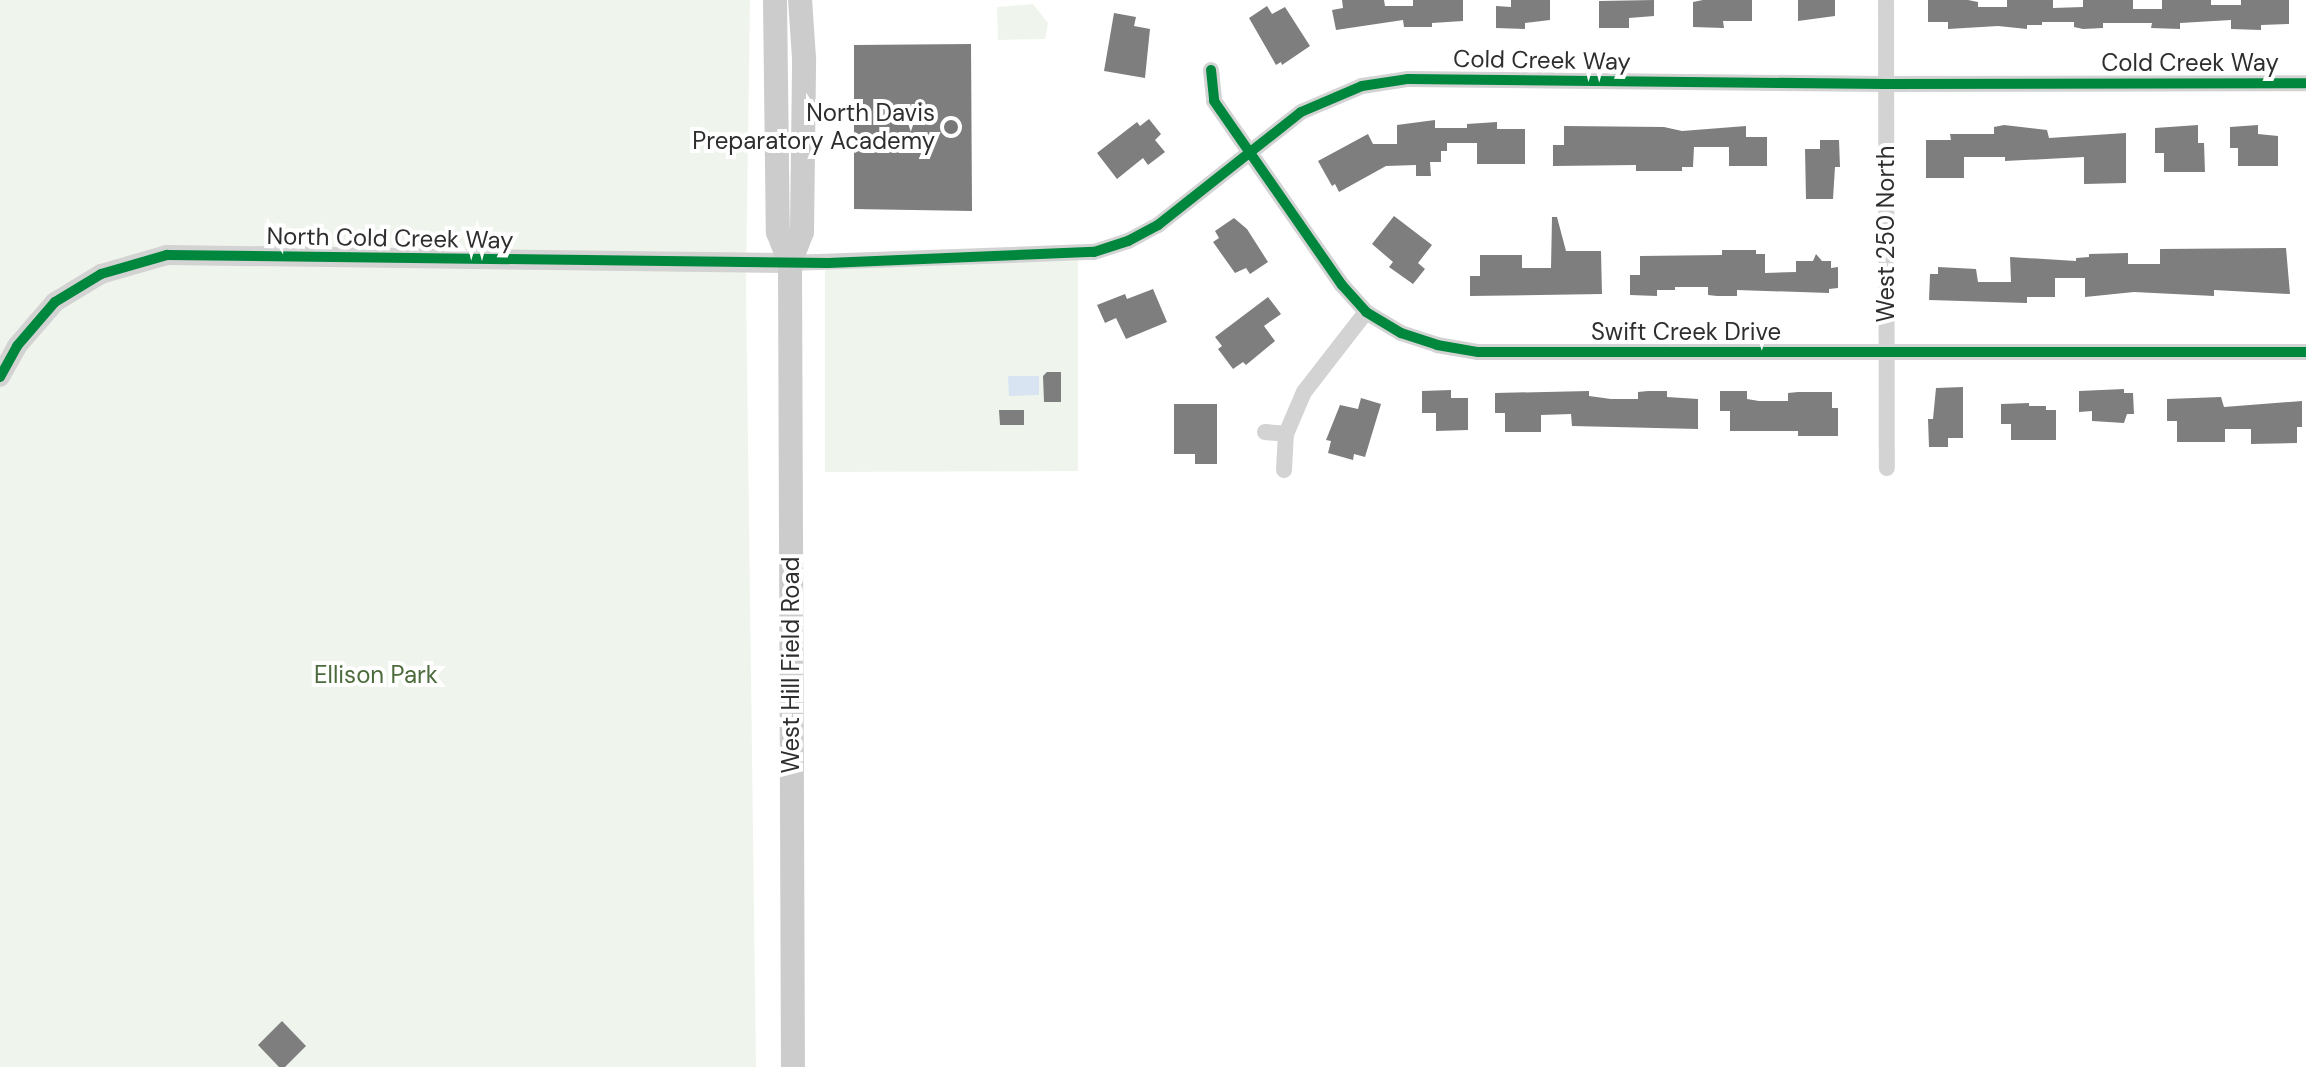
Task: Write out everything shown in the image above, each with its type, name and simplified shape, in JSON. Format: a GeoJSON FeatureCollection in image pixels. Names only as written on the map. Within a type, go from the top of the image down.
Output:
{"type":"FeatureCollection","features":[{"type":"Feature","properties":{"kind":"main road","name":"West Hill Field Road"},"geometry":{"type":"LineString","coordinates":[[775,0],[778,232],[790,263],[793,1067]]}},
{"type":"Feature","properties":{"kind":"main road","name":"West Hill Field Road"},"geometry":{"type":"LineString","coordinates":[[790,263],[802,232],[804,58],[800,0]]}},
{"type":"Feature","properties":{"kind":"street","name":"West 250 North"},"geometry":{"type":"LineString","coordinates":[[1886,0],[1887,468]]}},
{"type":"Feature","properties":{"kind":"street","name":"Swift Creek Drive"},"geometry":{"type":"LineString","coordinates":[[1211,70],[1214,101],[1342,285],[1366,312],[1401,333],[1437,345],[1478,352],[2306,352]]}},
{"type":"Feature","properties":{"kind":"street","name":"Cold Creek Way"},"geometry":{"type":"LineString","coordinates":[[828,263],[1094,252],[1128,241],[1158,225],[1301,112],[1362,86],[1408,79],[1886,84],[2306,83]]}},
{"type":"Feature","properties":{"kind":"street","name":"North Cold Creek Way"},"geometry":{"type":"LineString","coordinates":[[0,377],[17,346],[55,302],[101,274],[167,255],[828,263]]}},
{"type":"Feature","properties":{"kind":"street"},"geometry":{"type":"LineString","coordinates":[[1284,470],[1286,434],[1304,392],[1366,312]]}},
{"type":"Feature","properties":{"kind":"street"},"geometry":{"type":"LineString","coordinates":[[1265,432],[1286,434]]}},
{"type":"Feature","properties":{"kind":"green space","name":"Ellison Park"},"geometry":{"type":"Polygon","coordinates":[[[0,0],[750,0],[746,283],[756,1067],[0,1067],[0,0]]]}},
{"type":"Feature","properties":{"kind":"green space"},"geometry":{"type":"Polygon","coordinates":[[[1033,4],[1048,23],[1045,39],[998,40],[997,7],[1033,4]]]}},
{"type":"Feature","properties":{"kind":"green space"},"geometry":{"type":"Polygon","coordinates":[[[1078,254],[1078,471],[825,472],[825,263],[1078,254]]]}},
{"type":"Feature","properties":{"kind":"water"},"geometry":{"type":"Polygon","coordinates":[[[1008,376],[1039,376],[1039,395],[1009,396],[1008,376]]]}},
{"type":"Feature","properties":{"kind":"building"},"geometry":{"type":"Polygon","coordinates":[[[1342,0],[1384,0],[1385,6],[1413,6],[1413,0],[1463,0],[1463,21],[1432,23],[1432,27],[1404,27],[1403,20],[1336,30],[1332,10],[1343,8],[1342,0]]]}},
{"type":"Feature","properties":{"kind":"building"},"geometry":{"type":"Polygon","coordinates":[[[1511,0],[1550,0],[1550,20],[1525,23],[1525,29],[1496,28],[1496,6],[1511,7],[1511,0]]]}},
{"type":"Feature","properties":{"kind":"building"},"geometry":{"type":"Polygon","coordinates":[[[1654,0],[1654,16],[1629,18],[1629,28],[1599,28],[1599,1],[1654,0]]]}},
{"type":"Feature","properties":{"kind":"building"},"geometry":{"type":"Polygon","coordinates":[[[1752,0],[1752,21],[1723,21],[1724,28],[1693,27],[1693,2],[1752,0]]]}},
{"type":"Feature","properties":{"kind":"building"},"geometry":{"type":"Polygon","coordinates":[[[1798,0],[1835,0],[1835,16],[1798,21],[1798,0]]]}},
{"type":"Feature","properties":{"kind":"building"},"geometry":{"type":"Polygon","coordinates":[[[1928,0],[1968,0],[1978,2],[1978,7],[2007,7],[2007,0],[2053,0],[2053,8],[2083,7],[2083,0],[2133,0],[2133,9],[2162,9],[2162,0],[2211,0],[2211,5],[2241,5],[2241,0],[2289,0],[2289,24],[2261,25],[2261,30],[2231,29],[2231,20],[2180,23],[2180,29],[2151,28],[2152,23],[2103,23],[2103,28],[2083,29],[2074,27],[2074,22],[2042,22],[2042,25],[2027,25],[2027,29],[1998,26],[1948,29],[1948,22],[1928,22],[1928,0]]]}},
{"type":"Feature","properties":{"kind":"building"},"geometry":{"type":"Polygon","coordinates":[[[1267,6],[1272,14],[1285,7],[1310,46],[1282,65],[1281,62],[1276,65],[1249,18],[1267,6]]]}},
{"type":"Feature","properties":{"kind":"building"},"geometry":{"type":"Polygon","coordinates":[[[1114,13],[1136,17],[1134,26],[1150,29],[1145,78],[1104,71],[1114,13]]]}},
{"type":"Feature","properties":{"kind":"building","name":"North Davis Preparatory Academy"},"geometry":{"type":"Polygon","coordinates":[[[971,44],[972,211],[854,209],[854,45],[971,44]]]}},
{"type":"Feature","properties":{"kind":"building"},"geometry":{"type":"Polygon","coordinates":[[[1149,119],[1161,134],[1155,140],[1165,152],[1148,165],[1143,158],[1117,179],[1097,153],[1137,122],[1140,126],[1149,119]]]}},
{"type":"Feature","properties":{"kind":"building"},"geometry":{"type":"Polygon","coordinates":[[[1435,120],[1435,128],[1467,128],[1467,124],[1497,122],[1497,129],[1525,129],[1525,164],[1477,164],[1477,143],[1447,143],[1447,151],[1441,151],[1441,162],[1430,162],[1431,176],[1416,176],[1416,165],[1386,166],[1339,192],[1335,184],[1332,186],[1318,161],[1368,134],[1373,144],[1397,144],[1397,125],[1435,120]]]}},
{"type":"Feature","properties":{"kind":"building"},"geometry":{"type":"Polygon","coordinates":[[[2004,125],[2047,130],[2049,138],[2126,133],[2126,183],[2084,184],[2084,157],[2005,161],[2005,157],[1964,157],[1964,178],[1926,178],[1926,140],[1951,140],[1950,134],[1994,134],[1994,127],[2004,125]]]}},
{"type":"Feature","properties":{"kind":"building"},"geometry":{"type":"Polygon","coordinates":[[[2198,125],[2198,143],[2204,143],[2205,172],[2164,172],[2164,153],[2155,153],[2155,128],[2198,125]]]}},
{"type":"Feature","properties":{"kind":"building"},"geometry":{"type":"Polygon","coordinates":[[[2258,125],[2258,134],[2278,136],[2278,166],[2238,166],[2238,148],[2230,148],[2230,127],[2258,125]]]}},
{"type":"Feature","properties":{"kind":"building"},"geometry":{"type":"Polygon","coordinates":[[[1564,126],[1664,127],[1682,131],[1746,126],[1746,137],[1767,137],[1767,166],[1729,166],[1729,147],[1694,147],[1693,167],[1682,167],[1682,171],[1636,171],[1636,165],[1553,166],[1553,145],[1564,145],[1564,126]]]}},
{"type":"Feature","properties":{"kind":"building"},"geometry":{"type":"Polygon","coordinates":[[[1820,140],[1839,140],[1840,167],[1835,167],[1833,199],[1806,199],[1805,149],[1820,149],[1820,140]]]}},
{"type":"Feature","properties":{"kind":"building"},"geometry":{"type":"Polygon","coordinates":[[[1394,216],[1432,245],[1418,263],[1425,269],[1413,284],[1389,267],[1393,262],[1372,244],[1394,216]]]}},
{"type":"Feature","properties":{"kind":"building"},"geometry":{"type":"Polygon","coordinates":[[[1552,217],[1557,217],[1566,251],[1601,251],[1602,294],[1470,296],[1470,276],[1480,276],[1480,255],[1522,255],[1522,268],[1551,268],[1552,217]]]}},
{"type":"Feature","properties":{"kind":"building"},"geometry":{"type":"Polygon","coordinates":[[[1234,218],[1247,229],[1268,262],[1250,274],[1246,268],[1235,273],[1213,242],[1219,238],[1215,231],[1234,218]]]}},
{"type":"Feature","properties":{"kind":"building"},"geometry":{"type":"Polygon","coordinates":[[[2286,248],[2290,294],[2214,290],[2214,296],[2134,292],[2085,297],[2085,278],[2055,278],[2055,297],[2027,297],[2027,303],[1929,300],[1930,274],[1938,274],[1938,267],[1976,269],[1978,282],[2011,282],[2010,257],[2076,261],[2076,258],[2089,257],[2089,254],[2128,253],[2128,264],[2160,264],[2160,249],[2286,248]]]}},
{"type":"Feature","properties":{"kind":"building"},"geometry":{"type":"Polygon","coordinates":[[[1722,250],[1756,250],[1756,254],[1765,254],[1765,273],[1796,272],[1796,261],[1813,261],[1816,254],[1822,261],[1831,261],[1831,268],[1838,267],[1838,288],[1829,289],[1829,293],[1737,290],[1737,296],[1717,296],[1708,295],[1708,287],[1675,287],[1675,290],[1657,290],[1657,296],[1630,295],[1630,275],[1640,275],[1640,256],[1722,255],[1722,250]]]}},
{"type":"Feature","properties":{"kind":"building"},"geometry":{"type":"Polygon","coordinates":[[[1153,289],[1167,322],[1126,339],[1116,318],[1105,323],[1097,305],[1125,294],[1127,299],[1153,289]]]}},
{"type":"Feature","properties":{"kind":"building"},"geometry":{"type":"Polygon","coordinates":[[[1268,297],[1281,314],[1264,326],[1275,341],[1246,365],[1243,362],[1233,369],[1218,349],[1222,346],[1215,337],[1268,297]]]}},
{"type":"Feature","properties":{"kind":"building"},"geometry":{"type":"Polygon","coordinates":[[[1047,372],[1061,372],[1061,402],[1044,402],[1043,376],[1047,372]]]}},
{"type":"Feature","properties":{"kind":"building"},"geometry":{"type":"Polygon","coordinates":[[[1963,387],[1963,438],[1948,438],[1948,447],[1929,447],[1928,419],[1933,419],[1936,388],[1963,387]]]}},
{"type":"Feature","properties":{"kind":"building"},"geometry":{"type":"Polygon","coordinates":[[[2124,389],[2124,393],[2133,393],[2134,414],[2127,414],[2124,423],[2092,421],[2092,411],[2079,412],[2079,391],[2124,389]]]}},
{"type":"Feature","properties":{"kind":"building"},"geometry":{"type":"Polygon","coordinates":[[[1451,390],[1451,398],[1468,398],[1468,430],[1436,431],[1436,413],[1422,413],[1422,391],[1451,390]]]}},
{"type":"Feature","properties":{"kind":"building"},"geometry":{"type":"Polygon","coordinates":[[[1589,391],[1589,396],[1611,399],[1638,399],[1638,392],[1667,391],[1667,397],[1698,399],[1698,429],[1572,426],[1571,414],[1541,415],[1541,432],[1505,432],[1505,413],[1495,413],[1495,393],[1589,391]]]}},
{"type":"Feature","properties":{"kind":"building"},"geometry":{"type":"Polygon","coordinates":[[[1720,391],[1747,391],[1747,399],[1759,401],[1788,401],[1788,393],[1832,392],[1832,408],[1838,408],[1838,436],[1798,436],[1798,431],[1730,431],[1730,411],[1720,411],[1720,391]]]}},
{"type":"Feature","properties":{"kind":"building"},"geometry":{"type":"Polygon","coordinates":[[[2221,397],[2224,407],[2302,401],[2302,427],[2297,427],[2297,443],[2251,444],[2251,429],[2225,429],[2225,442],[2177,442],[2177,421],[2167,421],[2167,399],[2221,397]]]}},
{"type":"Feature","properties":{"kind":"building"},"geometry":{"type":"Polygon","coordinates":[[[1361,398],[1381,404],[1365,457],[1354,454],[1353,460],[1328,453],[1331,441],[1326,440],[1340,405],[1358,409],[1361,398]]]}},
{"type":"Feature","properties":{"kind":"building"},"geometry":{"type":"Polygon","coordinates":[[[2029,403],[2029,406],[2046,406],[2046,410],[2056,410],[2056,440],[2011,440],[2011,424],[2001,424],[2001,404],[2029,403]]]}},
{"type":"Feature","properties":{"kind":"building"},"geometry":{"type":"Polygon","coordinates":[[[1174,404],[1217,404],[1217,464],[1195,464],[1195,454],[1174,454],[1174,404]]]}},
{"type":"Feature","properties":{"kind":"building"},"geometry":{"type":"Polygon","coordinates":[[[999,410],[1024,410],[1024,425],[1000,425],[999,410]]]}},
{"type":"Feature","properties":{"kind":"building"},"geometry":{"type":"Polygon","coordinates":[[[282,1021],[306,1046],[285,1067],[279,1067],[258,1045],[282,1021]]]}},
{"type":"Feature","properties":{"kind":"cycle path"},"geometry":{"type":"LineString","coordinates":[[1211,70],[1214,101],[1342,285],[1366,312],[1401,333],[1437,345],[1478,352],[2306,352]]}},
{"type":"Feature","properties":{"kind":"cycle path"},"geometry":{"type":"LineString","coordinates":[[0,377],[17,346],[55,302],[101,274],[167,255],[828,263],[1094,252],[1128,241],[1158,225],[1301,112],[1362,86],[1408,79],[1886,84],[2306,83]]}},
{"type":"Feature","properties":{"kind":"place","name":"North Davis Preparatory Academy"},"geometry":{"type":"Point","coordinates":[951,127]}}]}
